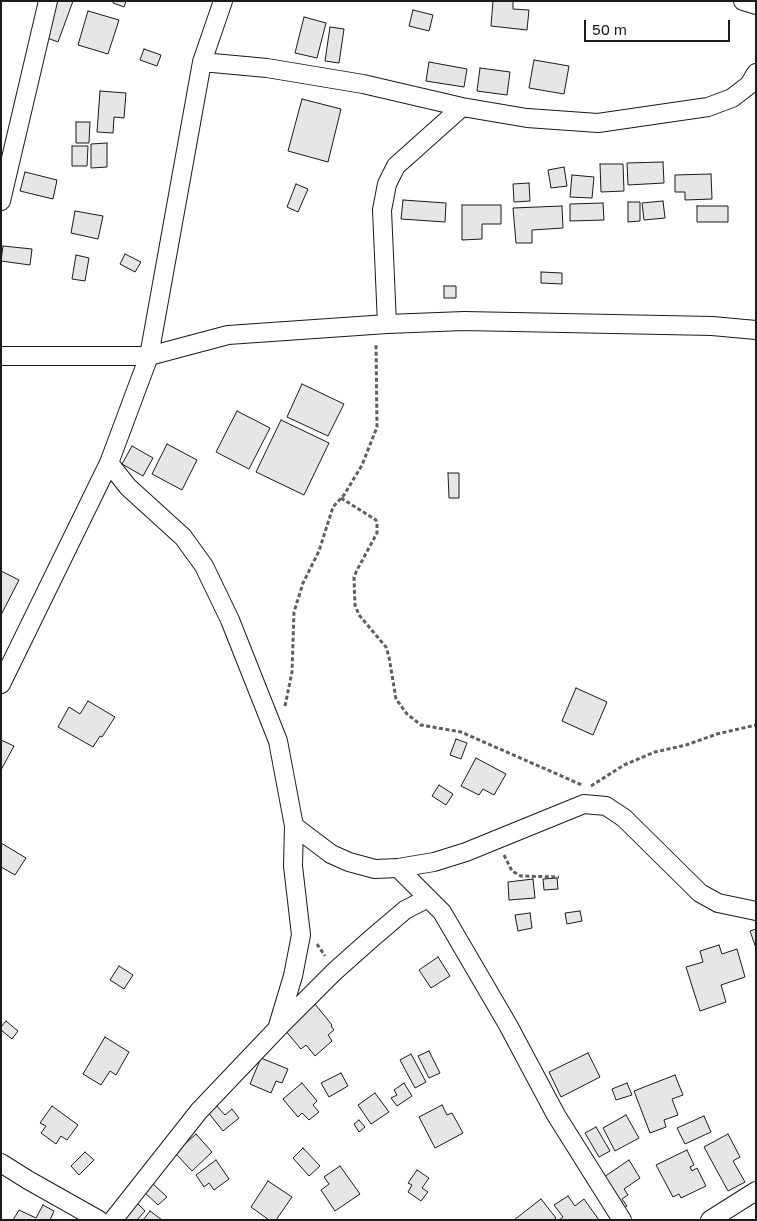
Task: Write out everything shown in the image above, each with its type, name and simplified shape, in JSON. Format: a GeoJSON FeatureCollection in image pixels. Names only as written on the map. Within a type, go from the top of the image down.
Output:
{"type":"FeatureCollection","features":[{"type":"Feature","properties":{"kind":"street"},"geometry":{"type":"LineString","coordinates":[[1,201],[48,1]]}},
{"type":"Feature","properties":{"kind":"street"},"geometry":{"type":"LineString","coordinates":[[1,684],[109,463],[149,356],[202,62],[223,1]]}},
{"type":"Feature","properties":{"kind":"street"},"geometry":{"type":"LineString","coordinates":[[744,1],[756,5]]}},
{"type":"Feature","properties":{"kind":"street"},"geometry":{"type":"LineString","coordinates":[[202,62],[267,68],[363,84],[462,107],[527,118],[598,123],[708,107],[732,98],[749,85],[756,73]]}},
{"type":"Feature","properties":{"kind":"street"},"geometry":{"type":"LineString","coordinates":[[382,324],[382,210],[387,184],[396,166],[462,107]]}},
{"type":"Feature","properties":{"kind":"street"},"geometry":{"type":"LineString","coordinates":[[1,356],[149,356],[228,336],[382,324],[464,321],[712,326],[756,330]]}},
{"type":"Feature","properties":{"kind":"street"},"geometry":{"type":"LineString","coordinates":[[109,463],[128,487],[183,537],[204,566],[230,620],[278,741],[294,826],[294,866],[301,935],[293,976],[277,1029]]}},
{"type":"Feature","properties":{"kind":"street"},"geometry":{"type":"LineString","coordinates":[[294,826],[331,854],[349,862],[375,869],[398,868],[434,862],[497,841],[584,804],[606,806],[624,818],[700,893],[718,903],[756,911]]}},
{"type":"Feature","properties":{"kind":"street"},"geometry":{"type":"LineString","coordinates":[[398,868],[442,912],[556,1115],[622,1220]]}},
{"type":"Feature","properties":{"kind":"street"},"geometry":{"type":"LineString","coordinates":[[113,1220],[199,1111],[277,1029],[335,971],[378,933],[405,910],[428,898]]}},
{"type":"Feature","properties":{"kind":"street"},"geometry":{"type":"LineString","coordinates":[[1,1162],[28,1180],[98,1220]]}},
{"type":"Feature","properties":{"kind":"street"},"geometry":{"type":"LineString","coordinates":[[710,1220],[756,1191]]}},
{"type":"Feature","properties":{"kind":"path"},"geometry":{"type":"LineString","coordinates":[[284,711],[292,672],[294,612],[303,583],[319,551],[333,507],[342,498],[362,466],[377,427],[382,324]]}},
{"type":"Feature","properties":{"kind":"path"},"geometry":{"type":"LineString","coordinates":[[342,498],[376,520],[377,533],[354,577],[355,605],[359,615],[386,647],[390,657],[396,699],[407,714],[421,725],[461,732],[588,788],[624,764],[655,752],[756,725]]}},
{"type":"Feature","properties":{"kind":"path"},"geometry":{"type":"LineString","coordinates":[[497,841],[515,874],[521,876],[560,877]]}},
{"type":"Feature","properties":{"kind":"building"},"geometry":{"type":"Polygon","coordinates":[[[51,1],[73,1],[58,42],[39,35],[51,1]]]}},
{"type":"Feature","properties":{"kind":"building"},"geometry":{"type":"Polygon","coordinates":[[[113,1],[126,1],[124,7],[113,3],[113,1]]]}},
{"type":"Feature","properties":{"kind":"building"},"geometry":{"type":"Polygon","coordinates":[[[493,1],[513,1],[513,9],[529,10],[527,30],[491,26],[493,1]]]}},
{"type":"Feature","properties":{"kind":"building"},"geometry":{"type":"Polygon","coordinates":[[[413,10],[433,15],[429,31],[409,26],[413,10]]]}},
{"type":"Feature","properties":{"kind":"building"},"geometry":{"type":"Polygon","coordinates":[[[88,11],[119,20],[108,54],[78,45],[88,11]]]}},
{"type":"Feature","properties":{"kind":"building"},"geometry":{"type":"Polygon","coordinates":[[[304,17],[326,23],[317,58],[295,53],[304,17]]]}},
{"type":"Feature","properties":{"kind":"building"},"geometry":{"type":"Polygon","coordinates":[[[330,27],[344,29],[339,63],[325,61],[330,27]]]}},
{"type":"Feature","properties":{"kind":"building"},"geometry":{"type":"Polygon","coordinates":[[[144,49],[161,55],[157,66],[140,60],[144,49]]]}},
{"type":"Feature","properties":{"kind":"building"},"geometry":{"type":"Polygon","coordinates":[[[534,60],[569,66],[564,94],[529,88],[534,60]]]}},
{"type":"Feature","properties":{"kind":"building"},"geometry":{"type":"Polygon","coordinates":[[[429,62],[467,69],[464,87],[426,81],[429,62]]]}},
{"type":"Feature","properties":{"kind":"building"},"geometry":{"type":"Polygon","coordinates":[[[480,68],[510,72],[507,95],[477,91],[480,68]]]}},
{"type":"Feature","properties":{"kind":"building"},"geometry":{"type":"Polygon","coordinates":[[[100,91],[126,93],[124,118],[114,117],[113,133],[97,132],[100,91]]]}},
{"type":"Feature","properties":{"kind":"building"},"geometry":{"type":"Polygon","coordinates":[[[302,99],[341,109],[328,162],[288,151],[302,99]]]}},
{"type":"Feature","properties":{"kind":"building"},"geometry":{"type":"Polygon","coordinates":[[[76,122],[90,122],[89,143],[76,143],[76,122]]]}},
{"type":"Feature","properties":{"kind":"building"},"geometry":{"type":"Polygon","coordinates":[[[107,143],[107,167],[91,168],[91,144],[107,143]]]}},
{"type":"Feature","properties":{"kind":"building"},"geometry":{"type":"Polygon","coordinates":[[[72,146],[88,146],[87,166],[72,166],[72,146]]]}},
{"type":"Feature","properties":{"kind":"building"},"geometry":{"type":"Polygon","coordinates":[[[663,162],[664,183],[628,185],[627,163],[663,162]]]}},
{"type":"Feature","properties":{"kind":"building"},"geometry":{"type":"Polygon","coordinates":[[[600,164],[623,164],[624,191],[601,192],[600,164]]]}},
{"type":"Feature","properties":{"kind":"building"},"geometry":{"type":"Polygon","coordinates":[[[564,167],[567,186],[551,188],[548,170],[564,167]]]}},
{"type":"Feature","properties":{"kind":"building"},"geometry":{"type":"Polygon","coordinates":[[[25,172],[57,180],[53,199],[20,191],[25,172]]]}},
{"type":"Feature","properties":{"kind":"building"},"geometry":{"type":"Polygon","coordinates":[[[711,174],[712,199],[685,200],[685,192],[675,192],[675,175],[711,174]]]}},
{"type":"Feature","properties":{"kind":"building"},"geometry":{"type":"Polygon","coordinates":[[[572,175],[594,177],[592,198],[570,197],[572,175]]]}},
{"type":"Feature","properties":{"kind":"building"},"geometry":{"type":"Polygon","coordinates":[[[529,183],[530,201],[514,202],[513,184],[529,183]]]}},
{"type":"Feature","properties":{"kind":"building"},"geometry":{"type":"Polygon","coordinates":[[[296,184],[308,189],[298,212],[287,207],[296,184]]]}},
{"type":"Feature","properties":{"kind":"building"},"geometry":{"type":"Polygon","coordinates":[[[403,200],[446,203],[445,222],[401,219],[403,200]]]}},
{"type":"Feature","properties":{"kind":"building"},"geometry":{"type":"Polygon","coordinates":[[[663,201],[665,218],[644,220],[642,203],[663,201]]]}},
{"type":"Feature","properties":{"kind":"building"},"geometry":{"type":"Polygon","coordinates":[[[628,202],[640,202],[640,221],[628,222],[628,202]]]}},
{"type":"Feature","properties":{"kind":"building"},"geometry":{"type":"Polygon","coordinates":[[[603,203],[604,220],[570,221],[570,204],[603,203]]]}},
{"type":"Feature","properties":{"kind":"building"},"geometry":{"type":"Polygon","coordinates":[[[462,205],[501,205],[501,224],[482,224],[482,239],[462,240],[462,205]]]}},
{"type":"Feature","properties":{"kind":"building"},"geometry":{"type":"Polygon","coordinates":[[[562,206],[563,228],[532,230],[532,243],[516,243],[513,208],[562,206]]]}},
{"type":"Feature","properties":{"kind":"building"},"geometry":{"type":"Polygon","coordinates":[[[697,206],[728,206],[728,222],[697,222],[697,206]]]}},
{"type":"Feature","properties":{"kind":"building"},"geometry":{"type":"Polygon","coordinates":[[[75,211],[103,216],[98,239],[71,233],[75,211]]]}},
{"type":"Feature","properties":{"kind":"building"},"geometry":{"type":"Polygon","coordinates":[[[3,246],[32,249],[30,265],[1,261],[3,246]]]}},
{"type":"Feature","properties":{"kind":"building"},"geometry":{"type":"Polygon","coordinates":[[[125,254],[141,262],[135,272],[120,264],[125,254]]]}},
{"type":"Feature","properties":{"kind":"building"},"geometry":{"type":"Polygon","coordinates":[[[76,255],[89,258],[85,281],[72,279],[76,255]]]}},
{"type":"Feature","properties":{"kind":"building"},"geometry":{"type":"Polygon","coordinates":[[[541,272],[562,273],[562,284],[541,283],[541,272]]]}},
{"type":"Feature","properties":{"kind":"building"},"geometry":{"type":"Polygon","coordinates":[[[444,286],[456,286],[456,298],[444,298],[444,286]]]}},
{"type":"Feature","properties":{"kind":"building"},"geometry":{"type":"Polygon","coordinates":[[[302,384],[344,404],[328,436],[287,417],[302,384]]]}},
{"type":"Feature","properties":{"kind":"building"},"geometry":{"type":"Polygon","coordinates":[[[237,411],[270,428],[249,469],[216,452],[237,411]]]}},
{"type":"Feature","properties":{"kind":"building"},"geometry":{"type":"Polygon","coordinates":[[[281,420],[329,443],[304,495],[256,472],[281,420]]]}},
{"type":"Feature","properties":{"kind":"building"},"geometry":{"type":"Polygon","coordinates":[[[167,444],[197,460],[182,490],[152,474],[167,444]]]}},
{"type":"Feature","properties":{"kind":"building"},"geometry":{"type":"Polygon","coordinates":[[[132,446],[153,458],[143,476],[122,464],[132,446]]]}},
{"type":"Feature","properties":{"kind":"building"},"geometry":{"type":"Polygon","coordinates":[[[448,473],[459,473],[459,498],[449,498],[448,473]]]}},
{"type":"Feature","properties":{"kind":"building"},"geometry":{"type":"Polygon","coordinates":[[[1,571],[19,580],[1,615],[1,571]]]}},
{"type":"Feature","properties":{"kind":"building"},"geometry":{"type":"Polygon","coordinates":[[[576,688],[607,702],[593,735],[562,721],[576,688]]]}},
{"type":"Feature","properties":{"kind":"building"},"geometry":{"type":"Polygon","coordinates":[[[88,701],[115,717],[93,747],[58,727],[69,707],[80,714],[88,701]]]}},
{"type":"Feature","properties":{"kind":"building"},"geometry":{"type":"Polygon","coordinates":[[[456,739],[467,743],[461,759],[450,755],[456,739]]]}},
{"type":"Feature","properties":{"kind":"building"},"geometry":{"type":"Polygon","coordinates":[[[1,740],[14,746],[1,770],[1,740]]]}},
{"type":"Feature","properties":{"kind":"building"},"geometry":{"type":"Polygon","coordinates":[[[476,758],[506,774],[494,795],[483,789],[479,795],[461,786],[476,758]]]}},
{"type":"Feature","properties":{"kind":"building"},"geometry":{"type":"Polygon","coordinates":[[[439,785],[453,794],[446,805],[432,796],[439,785]]]}},
{"type":"Feature","properties":{"kind":"building"},"geometry":{"type":"Polygon","coordinates":[[[1,843],[26,858],[15,875],[1,867],[1,843]]]}},
{"type":"Feature","properties":{"kind":"building"},"geometry":{"type":"Polygon","coordinates":[[[557,878],[558,889],[544,890],[543,879],[557,878]]]}},
{"type":"Feature","properties":{"kind":"building"},"geometry":{"type":"Polygon","coordinates":[[[533,879],[535,898],[509,900],[508,882],[533,879]]]}},
{"type":"Feature","properties":{"kind":"building"},"geometry":{"type":"Polygon","coordinates":[[[580,911],[582,921],[567,924],[565,913],[580,911]]]}},
{"type":"Feature","properties":{"kind":"building"},"geometry":{"type":"Polygon","coordinates":[[[530,913],[532,928],[518,931],[515,915],[530,913]]]}},
{"type":"Feature","properties":{"kind":"building"},"geometry":{"type":"Polygon","coordinates":[[[756,929],[756,948],[750,931],[756,929]]]}},
{"type":"Feature","properties":{"kind":"building"},"geometry":{"type":"Polygon","coordinates":[[[719,945],[722,954],[737,949],[745,977],[721,985],[726,1002],[700,1011],[686,967],[703,962],[700,951],[719,945]]]}},
{"type":"Feature","properties":{"kind":"building"},"geometry":{"type":"Polygon","coordinates":[[[438,957],[450,976],[431,988],[419,970],[438,957]]]}},
{"type":"Feature","properties":{"kind":"building"},"geometry":{"type":"Polygon","coordinates":[[[119,966],[133,975],[124,989],[110,980],[119,966]]]}},
{"type":"Feature","properties":{"kind":"building"},"geometry":{"type":"Polygon","coordinates":[[[315,1004],[334,1030],[328,1035],[332,1041],[315,1056],[306,1045],[301,1049],[284,1029],[315,1004]]]}},
{"type":"Feature","properties":{"kind":"building"},"geometry":{"type":"Polygon","coordinates":[[[6,1021],[18,1031],[12,1039],[1,1030],[6,1021]]]}},
{"type":"Feature","properties":{"kind":"building"},"geometry":{"type":"Polygon","coordinates":[[[105,1037],[129,1052],[116,1075],[110,1071],[101,1085],[83,1074],[105,1037]]]}},
{"type":"Feature","properties":{"kind":"building"},"geometry":{"type":"Polygon","coordinates":[[[429,1051],[440,1073],[429,1078],[418,1056],[429,1051]]]}},
{"type":"Feature","properties":{"kind":"building"},"geometry":{"type":"Polygon","coordinates":[[[588,1053],[600,1077],[561,1097],[549,1072],[588,1053]]]}},
{"type":"Feature","properties":{"kind":"building"},"geometry":{"type":"Polygon","coordinates":[[[411,1054],[426,1082],[415,1088],[400,1060],[411,1054]]]}},
{"type":"Feature","properties":{"kind":"building"},"geometry":{"type":"Polygon","coordinates":[[[261,1058],[288,1069],[282,1083],[276,1081],[271,1093],[250,1084],[261,1058]]]}},
{"type":"Feature","properties":{"kind":"building"},"geometry":{"type":"Polygon","coordinates":[[[341,1073],[348,1086],[329,1097],[321,1083],[341,1073]]]}},
{"type":"Feature","properties":{"kind":"building"},"geometry":{"type":"Polygon","coordinates":[[[675,1075],[683,1095],[672,1099],[678,1115],[664,1120],[666,1127],[650,1133],[634,1091],[675,1075]]]}},
{"type":"Feature","properties":{"kind":"building"},"geometry":{"type":"Polygon","coordinates":[[[302,1083],[317,1101],[313,1105],[319,1112],[309,1120],[302,1113],[298,1117],[283,1099],[302,1083]]]}},
{"type":"Feature","properties":{"kind":"building"},"geometry":{"type":"Polygon","coordinates":[[[404,1083],[412,1096],[397,1106],[391,1098],[397,1095],[394,1090],[404,1083]]]}},
{"type":"Feature","properties":{"kind":"building"},"geometry":{"type":"Polygon","coordinates":[[[627,1083],[632,1095],[616,1100],[612,1089],[627,1083]]]}},
{"type":"Feature","properties":{"kind":"building"},"geometry":{"type":"Polygon","coordinates":[[[375,1093],[389,1112],[371,1124],[358,1105],[375,1093]]]}},
{"type":"Feature","properties":{"kind":"building"},"geometry":{"type":"Polygon","coordinates":[[[215,1104],[225,1115],[232,1109],[239,1118],[223,1131],[207,1111],[215,1104]]]}},
{"type":"Feature","properties":{"kind":"building"},"geometry":{"type":"Polygon","coordinates":[[[442,1105],[447,1115],[452,1113],[463,1133],[435,1148],[419,1117],[442,1105]]]}},
{"type":"Feature","properties":{"kind":"building"},"geometry":{"type":"Polygon","coordinates":[[[52,1106],[78,1125],[67,1140],[61,1136],[56,1144],[41,1133],[46,1126],[40,1123],[52,1106]]]}},
{"type":"Feature","properties":{"kind":"building"},"geometry":{"type":"Polygon","coordinates":[[[626,1115],[639,1138],[615,1151],[603,1128],[626,1115]]]}},
{"type":"Feature","properties":{"kind":"building"},"geometry":{"type":"Polygon","coordinates":[[[704,1116],[711,1132],[685,1144],[677,1128],[704,1116]]]}},
{"type":"Feature","properties":{"kind":"building"},"geometry":{"type":"Polygon","coordinates":[[[359,1120],[365,1127],[359,1132],[354,1124],[359,1120]]]}},
{"type":"Feature","properties":{"kind":"building"},"geometry":{"type":"Polygon","coordinates":[[[596,1127],[610,1151],[599,1157],[585,1133],[596,1127]]]}},
{"type":"Feature","properties":{"kind":"building"},"geometry":{"type":"Polygon","coordinates":[[[196,1134],[212,1152],[192,1171],[175,1153],[196,1134]]]}},
{"type":"Feature","properties":{"kind":"building"},"geometry":{"type":"Polygon","coordinates":[[[728,1134],[740,1157],[733,1161],[745,1182],[728,1191],[704,1147],[728,1134]]]}},
{"type":"Feature","properties":{"kind":"building"},"geometry":{"type":"Polygon","coordinates":[[[303,1148],[320,1166],[309,1176],[293,1158],[303,1148]]]}},
{"type":"Feature","properties":{"kind":"building"},"geometry":{"type":"Polygon","coordinates":[[[687,1150],[694,1165],[690,1167],[692,1171],[697,1168],[706,1186],[681,1198],[679,1194],[673,1197],[656,1165],[687,1150]]]}},
{"type":"Feature","properties":{"kind":"building"},"geometry":{"type":"Polygon","coordinates":[[[85,1152],[94,1160],[79,1175],[71,1166],[85,1152]]]}},
{"type":"Feature","properties":{"kind":"building"},"geometry":{"type":"Polygon","coordinates":[[[216,1160],[229,1179],[214,1190],[209,1183],[204,1187],[196,1175],[216,1160]]]}},
{"type":"Feature","properties":{"kind":"building"},"geometry":{"type":"Polygon","coordinates":[[[629,1160],[640,1178],[624,1189],[628,1195],[622,1199],[627,1206],[620,1211],[604,1177],[629,1160]]]}},
{"type":"Feature","properties":{"kind":"building"},"geometry":{"type":"Polygon","coordinates":[[[340,1166],[360,1194],[335,1211],[321,1190],[329,1184],[324,1177],[340,1166]]]}},
{"type":"Feature","properties":{"kind":"building"},"geometry":{"type":"Polygon","coordinates":[[[417,1170],[429,1178],[422,1188],[428,1192],[421,1201],[408,1192],[412,1185],[408,1183],[417,1170]]]}},
{"type":"Feature","properties":{"kind":"building"},"geometry":{"type":"Polygon","coordinates":[[[268,1181],[292,1197],[276,1220],[269,1220],[251,1207],[268,1181]]]}},
{"type":"Feature","properties":{"kind":"building"},"geometry":{"type":"Polygon","coordinates":[[[151,1182],[167,1197],[158,1205],[143,1191],[151,1182]]]}},
{"type":"Feature","properties":{"kind":"building"},"geometry":{"type":"Polygon","coordinates":[[[568,1196],[575,1206],[584,1199],[599,1220],[559,1220],[563,1217],[554,1205],[568,1196]]]}},
{"type":"Feature","properties":{"kind":"building"},"geometry":{"type":"Polygon","coordinates":[[[541,1199],[556,1218],[553,1220],[514,1220],[541,1199]]]}},
{"type":"Feature","properties":{"kind":"building"},"geometry":{"type":"Polygon","coordinates":[[[137,1203],[145,1211],[137,1220],[126,1220],[124,1218],[137,1203]]]}},
{"type":"Feature","properties":{"kind":"building"},"geometry":{"type":"Polygon","coordinates":[[[43,1205],[54,1211],[50,1220],[13,1220],[19,1210],[36,1218],[43,1205]]]}},
{"type":"Feature","properties":{"kind":"building"},"geometry":{"type":"Polygon","coordinates":[[[150,1211],[162,1220],[143,1220],[150,1211]]]}}]}
